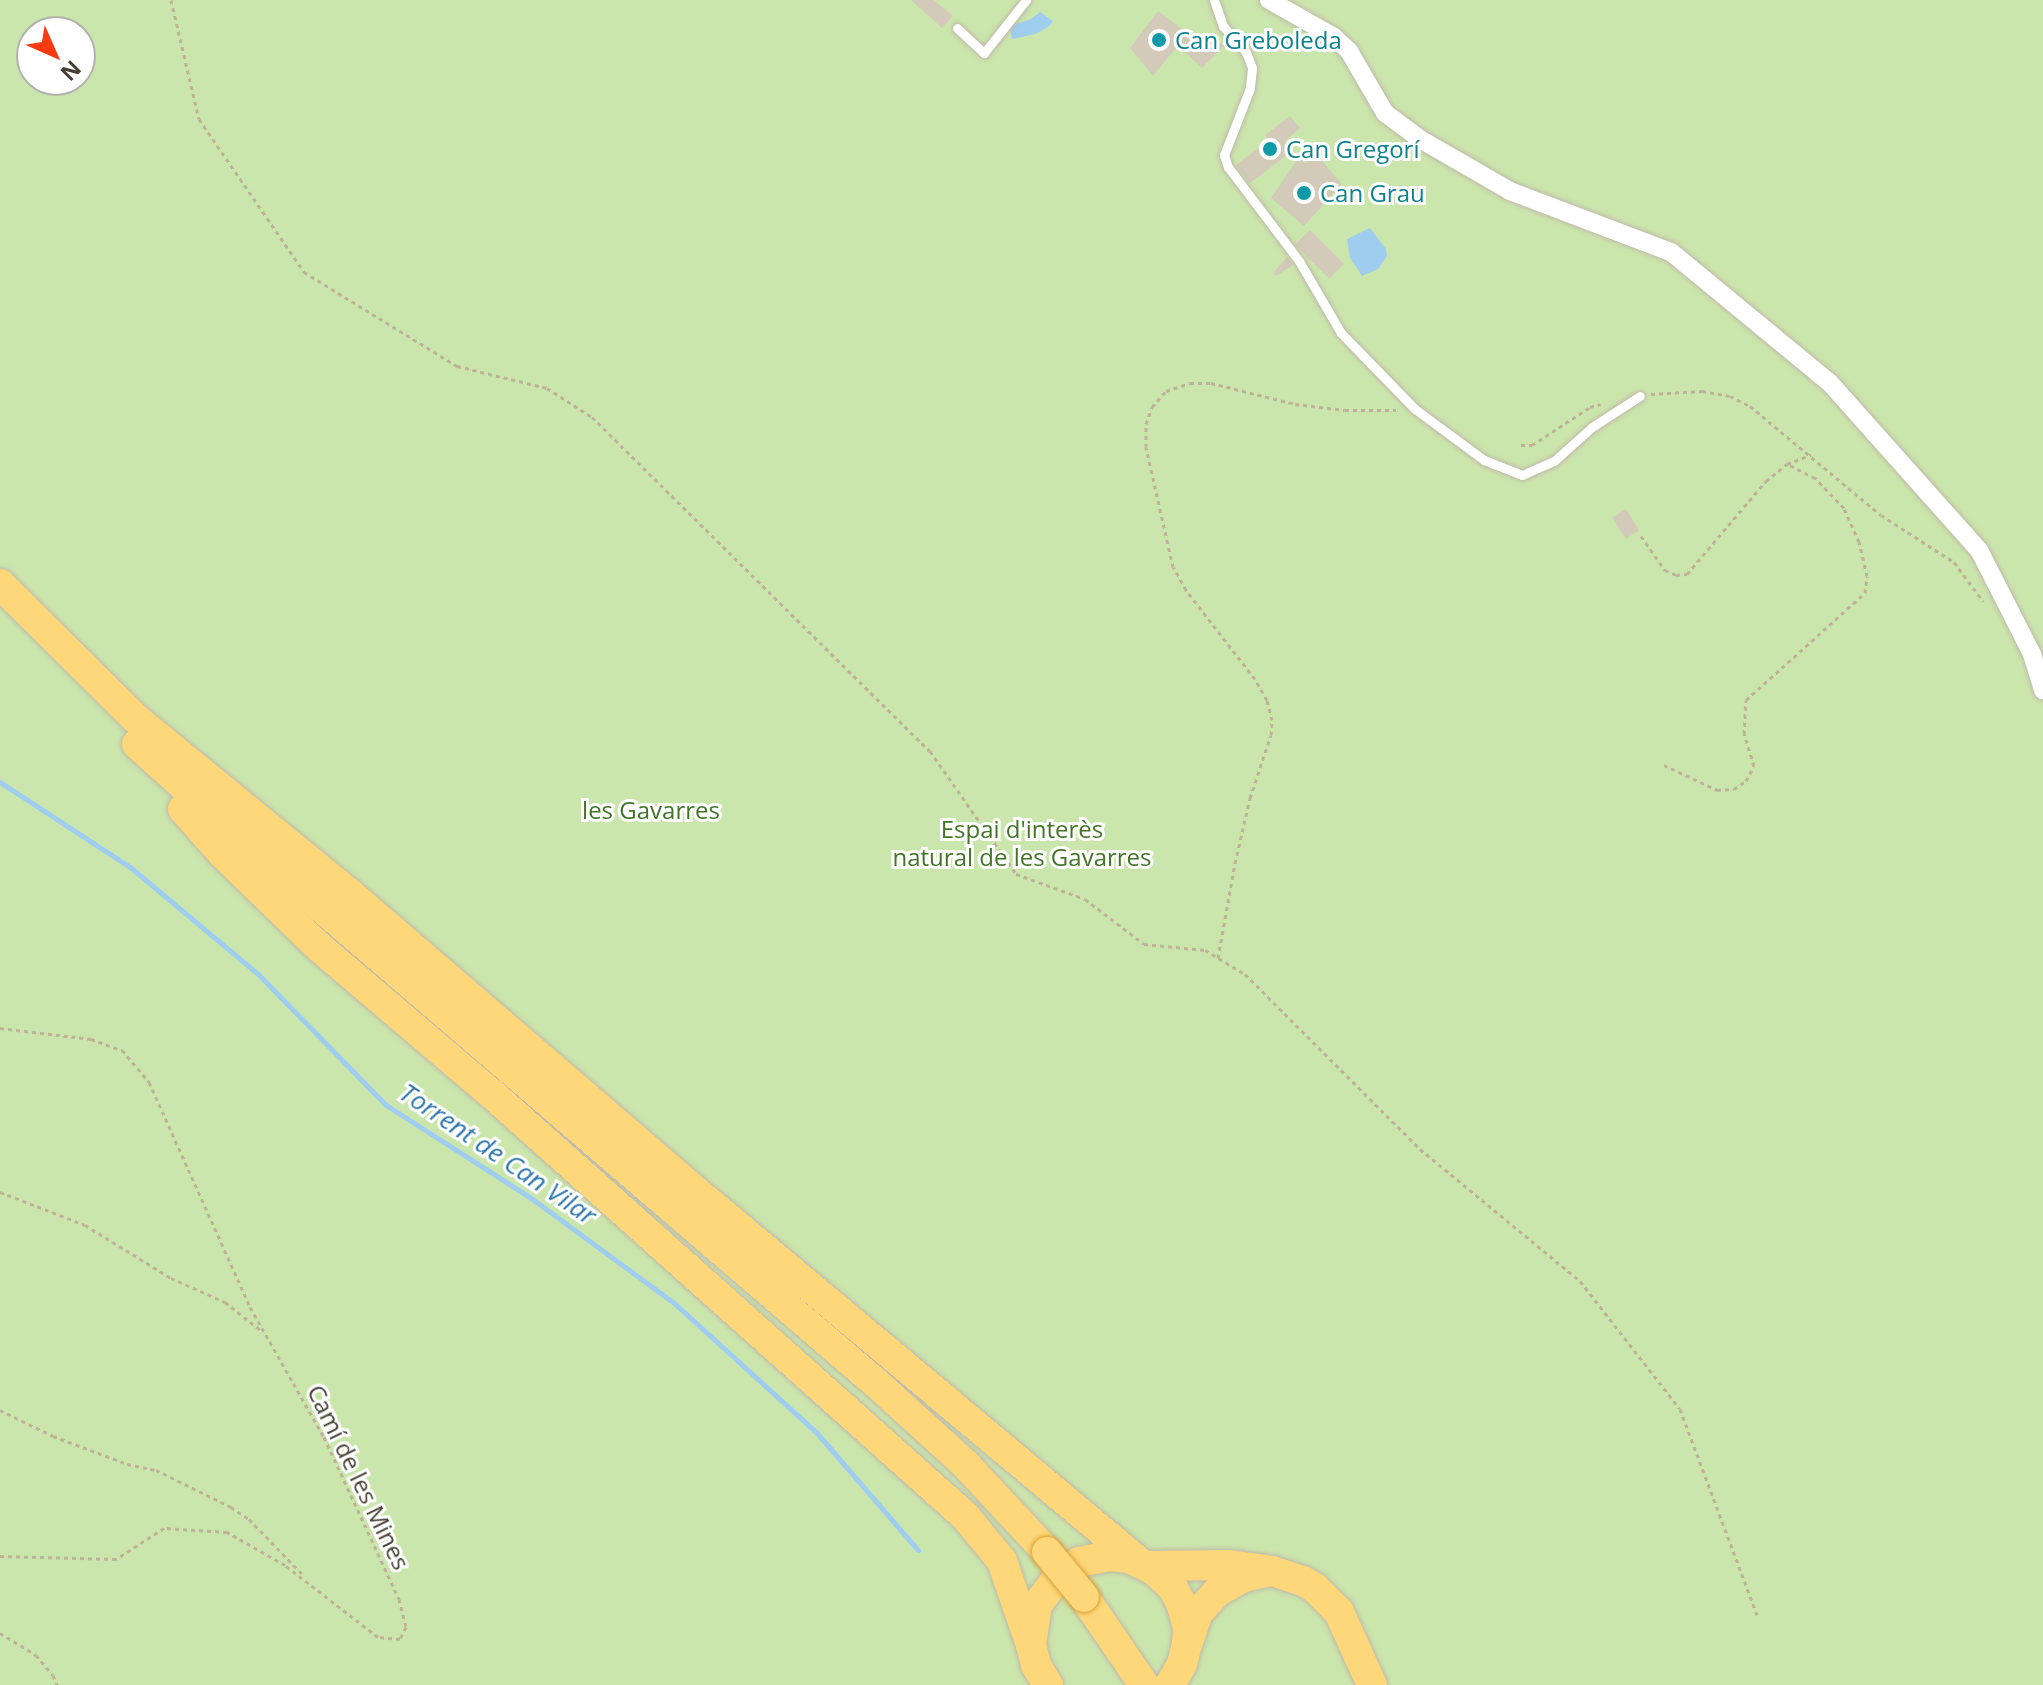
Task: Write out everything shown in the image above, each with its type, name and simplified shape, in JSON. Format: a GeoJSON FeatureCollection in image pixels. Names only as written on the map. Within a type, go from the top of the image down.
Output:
{"type":"FeatureCollection","features":[{"type":"Feature","properties":{"kind":"highway"},"geometry":{"type":"LineString","coordinates":[[0,584],[135,718],[350,894],[705,1199],[1167,1581],[1181,1603],[1188,1627],[1187,1648],[1192,1685]]}},
{"type":"Feature","properties":{"kind":"highway"},"geometry":{"type":"LineString","coordinates":[[0,596],[51,656],[132,739],[265,859],[876,1383],[966,1465],[1047,1552],[1084,1597],[1141,1680]]}},
{"type":"Feature","properties":{"kind":"highway"},"geometry":{"type":"LineString","coordinates":[[132,739],[193,820],[294,924],[492,1094],[965,1516],[1002,1561],[1036,1665],[1048,1685]]}},
{"type":"Feature","properties":{"kind":"highway"},"geometry":{"type":"LineString","coordinates":[[1031,1645],[1037,1605],[1061,1573],[1099,1557],[1143,1564],[1229,1565],[1272,1571],[1315,1588],[1339,1612],[1372,1685]]}},
{"type":"Feature","properties":{"kind":"highway"},"geometry":{"type":"LineString","coordinates":[[1170,1685],[1187,1648],[1198,1613],[1217,1592],[1244,1577],[1272,1571]]}},
{"type":"Feature","properties":{"kind":"street"},"geometry":{"type":"LineString","coordinates":[[1269,0],[1334,37],[1349,51],[1385,113],[1420,139],[1510,191],[1671,252],[1830,383],[1979,550],[2032,654],[2043,690]]}},
{"type":"Feature","properties":{"kind":"lane"},"geometry":{"type":"LineString","coordinates":[[957,28],[984,53],[1026,0]]}},
{"type":"Feature","properties":{"kind":"lane"},"geometry":{"type":"LineString","coordinates":[[1214,0],[1223,26],[1252,62],[1250,88],[1224,155],[1228,167],[1299,261],[1341,333],[1415,409],[1484,460],[1522,475],[1554,461],[1592,427],[1640,396]]}},
{"type":"Feature","properties":{"kind":"path"},"geometry":{"type":"LineString","coordinates":[[171,0],[199,119],[304,272],[457,366],[547,388],[592,417],[930,751],[1016,874],[1085,899],[1144,944],[1205,950],[1245,974],[1420,1149],[1580,1281],[1680,1409],[1757,1615]]}},
{"type":"Feature","properties":{"kind":"path"},"geometry":{"type":"LineString","coordinates":[[1218,958],[1235,863],[1250,798],[1271,735],[1272,720],[1267,700],[1255,679],[1186,590],[1173,567],[1146,447],[1146,424],[1152,407],[1166,391],[1190,383],[1211,383],[1295,404],[1332,409],[1415,409]]}},
{"type":"Feature","properties":{"kind":"path"},"geometry":{"type":"LineString","coordinates":[[1640,396],[1672,391],[1730,396],[1770,420],[1881,515],[1954,562],[1985,605]]}},
{"type":"Feature","properties":{"kind":"path"},"geometry":{"type":"LineString","coordinates":[[1521,445],[1532,445],[1590,407],[1605,402]]}},
{"type":"Feature","properties":{"kind":"path"},"geometry":{"type":"LineString","coordinates":[[1641,536],[1663,569],[1676,575],[1687,574],[1741,507],[1787,464],[1811,455]]}},
{"type":"Feature","properties":{"kind":"path"},"geometry":{"type":"LineString","coordinates":[[1664,765],[1717,790],[1734,789],[1745,783],[1754,766],[1744,734],[1746,700],[1758,685],[1865,593],[1865,568],[1844,508],[1815,478],[1787,464]]}},
{"type":"Feature","properties":{"kind":"path","name":"Camí de les Mines"},"geometry":{"type":"LineString","coordinates":[[0,1028],[91,1039],[122,1050],[136,1062],[149,1082],[250,1307],[324,1437],[399,1599],[405,1635],[400,1639],[378,1637],[312,1584],[227,1532],[164,1528],[116,1559],[0,1556]]}},
{"type":"Feature","properties":{"kind":"path"},"geometry":{"type":"LineString","coordinates":[[0,1192],[85,1225],[171,1278],[225,1302],[265,1334]]}},
{"type":"Feature","properties":{"kind":"path"},"geometry":{"type":"LineString","coordinates":[[0,1410],[53,1436],[127,1464],[156,1470],[231,1507],[249,1519],[312,1584]]}},
{"type":"Feature","properties":{"kind":"path"},"geometry":{"type":"LineString","coordinates":[[0,1633],[36,1655],[53,1675],[57,1685]]}},
{"type":"Feature","properties":{"kind":"green space","name":"Espai d'interès natural de les Gavarres"},"geometry":{"type":"Polygon","coordinates":[[[0,0],[2043,0],[2043,1685],[0,1685],[0,0]]]}},
{"type":"Feature","properties":{"kind":"water"},"geometry":{"type":"Polygon","coordinates":[[[1040,12],[1053,21],[1048,27],[1035,34],[1012,39],[1010,26],[1031,19],[1040,12]]]}},
{"type":"Feature","properties":{"kind":"water"},"geometry":{"type":"Polygon","coordinates":[[[1370,228],[1386,249],[1387,256],[1378,269],[1362,276],[1350,258],[1347,239],[1370,228]]]}},
{"type":"Feature","properties":{"kind":"building"},"geometry":{"type":"Polygon","coordinates":[[[911,0],[934,0],[953,16],[942,28],[911,0]]]}},
{"type":"Feature","properties":{"kind":"building","name":"Can Greboleda"},"geometry":{"type":"Polygon","coordinates":[[[1158,11],[1199,42],[1209,32],[1224,46],[1202,68],[1178,45],[1153,76],[1130,48],[1158,11]]]}},
{"type":"Feature","properties":{"kind":"building","name":"Can Gregorí"},"geometry":{"type":"Polygon","coordinates":[[[1290,116],[1300,128],[1285,141],[1293,151],[1250,183],[1236,165],[1269,140],[1265,135],[1290,116]]]}},
{"type":"Feature","properties":{"kind":"building","name":"Can Grau"},"geometry":{"type":"Polygon","coordinates":[[[1315,153],[1342,184],[1304,226],[1271,198],[1299,157],[1305,163],[1315,153]]]}},
{"type":"Feature","properties":{"kind":"building"},"geometry":{"type":"Polygon","coordinates":[[[1310,230],[1344,264],[1329,279],[1295,245],[1310,230]]]}},
{"type":"Feature","properties":{"kind":"building"},"geometry":{"type":"Polygon","coordinates":[[[1287,257],[1293,265],[1276,276],[1273,273],[1287,257]]]}},
{"type":"Feature","properties":{"kind":"building"},"geometry":{"type":"Polygon","coordinates":[[[1626,509],[1639,530],[1626,539],[1612,517],[1626,509]]]}},
{"type":"Feature","properties":{"kind":"waterway","name":"Torrent de Can Vilar"},"geometry":{"type":"LineString","coordinates":[[0,782],[130,867],[258,974],[386,1105],[531,1198],[674,1303],[816,1432],[918,1550]]}},
{"type":"Feature","properties":{"kind":"place","name":"Can Greboleda"},"geometry":{"type":"Point","coordinates":[1159,40]}},
{"type":"Feature","properties":{"kind":"place","name":"Can Gregorí"},"geometry":{"type":"Point","coordinates":[1270,149]}},
{"type":"Feature","properties":{"kind":"place","name":"Can Grau"},"geometry":{"type":"Point","coordinates":[1304,193]}},
{"type":"Feature","properties":{"kind":"park label","name":"les Gavarres"},"geometry":{"type":"Point","coordinates":[651,810]}}]}
